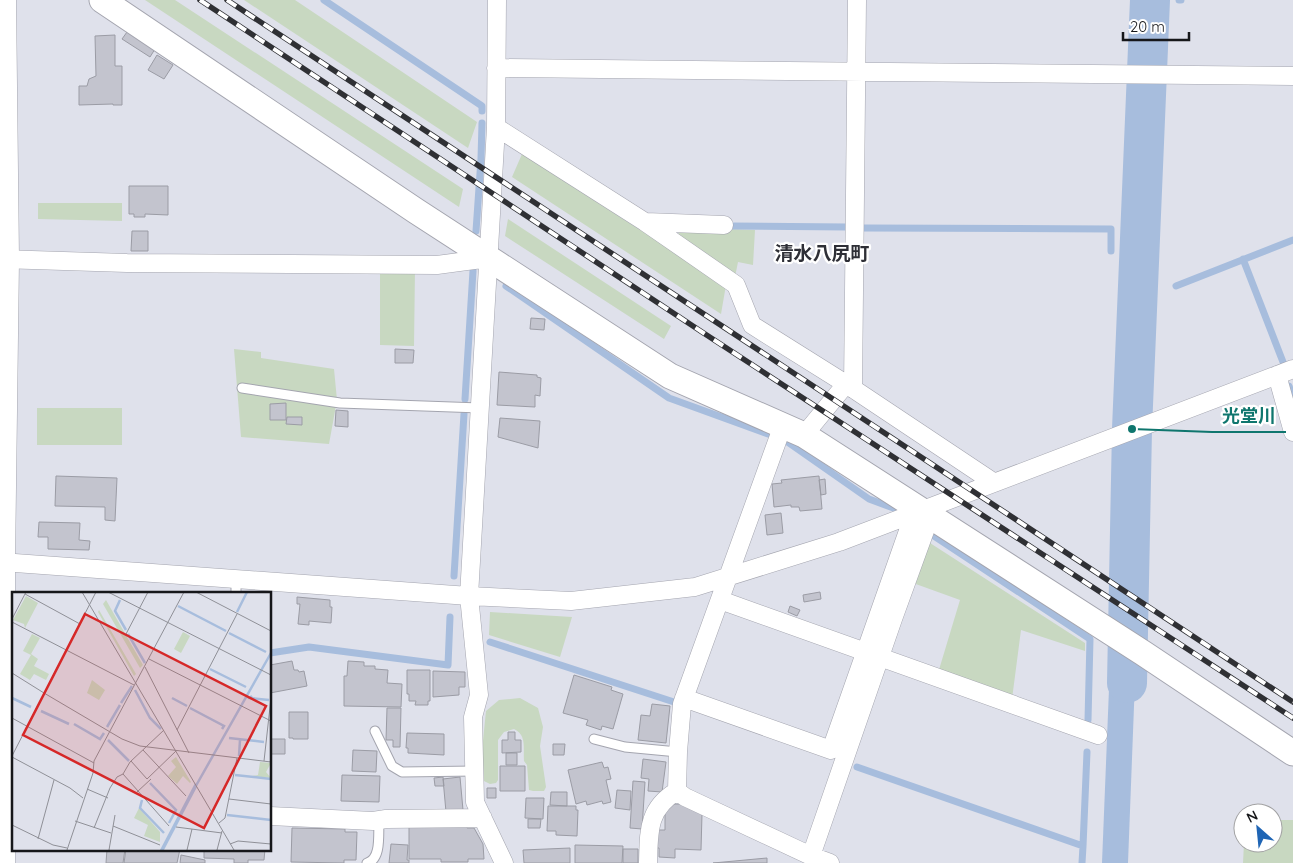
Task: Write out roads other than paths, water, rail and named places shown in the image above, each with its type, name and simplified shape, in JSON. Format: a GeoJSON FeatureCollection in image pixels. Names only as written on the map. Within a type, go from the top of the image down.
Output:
{"type":"FeatureCollection","features":[{"type":"Feature","properties":{"kind":"highway"},"geometry":{"type":"LineString","coordinates":[[1,863],[5,801],[0,562],[3,259],[2,0]]}},
{"type":"Feature","properties":{"kind":"street"},"geometry":{"type":"LineString","coordinates":[[102,0],[489,258],[670,376],[793,430],[921,514],[1107,630],[1293,753]]}},
{"type":"Feature","properties":{"kind":"street"},"geometry":{"type":"LineString","coordinates":[[497,0],[496,127],[469,596],[479,695],[473,716],[476,802],[504,863]]}},
{"type":"Feature","properties":{"kind":"street"},"geometry":{"type":"LineString","coordinates":[[850,387],[856,0]]}},
{"type":"Feature","properties":{"kind":"street"},"geometry":{"type":"LineString","coordinates":[[496,68],[1293,76]]}},
{"type":"Feature","properties":{"kind":"street"},"geometry":{"type":"LineString","coordinates":[[496,127],[645,222],[736,285],[752,325],[850,387],[993,482]]}},
{"type":"Feature","properties":{"kind":"street"},"geometry":{"type":"LineString","coordinates":[[645,222],[724,225]]}},
{"type":"Feature","properties":{"kind":"street"},"geometry":{"type":"LineString","coordinates":[[3,259],[127,263],[437,265],[489,258]]}},
{"type":"Feature","properties":{"kind":"street"},"geometry":{"type":"LineString","coordinates":[[0,562],[236,586],[571,601],[695,587],[727,578],[921,514],[993,482],[1285,372],[1293,432]]}},
{"type":"Feature","properties":{"kind":"street"},"geometry":{"type":"LineString","coordinates":[[677,791],[682,704],[727,578],[793,430],[850,387]]}},
{"type":"Feature","properties":{"kind":"street"},"geometry":{"type":"LineString","coordinates":[[811,856],[873,654],[921,514]]}},
{"type":"Feature","properties":{"kind":"street"},"geometry":{"type":"LineString","coordinates":[[720,600],[1098,734]]}},
{"type":"Feature","properties":{"kind":"street"},"geometry":{"type":"LineString","coordinates":[[684,698],[830,750],[873,654]]}},
{"type":"Feature","properties":{"kind":"street"},"geometry":{"type":"LineString","coordinates":[[677,791],[685,797],[811,856],[830,863]]}},
{"type":"Feature","properties":{"kind":"street"},"geometry":{"type":"LineString","coordinates":[[648,863],[649,827],[653,816],[660,804],[677,791]]}},
{"type":"Feature","properties":{"kind":"street"},"geometry":{"type":"LineString","coordinates":[[271,816],[378,820],[483,818]]}},
{"type":"Feature","properties":{"kind":"lane"},"geometry":{"type":"LineString","coordinates":[[242,388],[340,403],[480,408]]}},
{"type":"Feature","properties":{"kind":"lane"},"geometry":{"type":"LineString","coordinates":[[375,731],[392,766],[402,772],[475,771]]}},
{"type":"Feature","properties":{"kind":"lane"},"geometry":{"type":"LineString","coordinates":[[594,738],[625,747],[678,752]]}},
{"type":"Feature","properties":{"kind":"lane"},"geometry":{"type":"LineString","coordinates":[[366,863],[371,862],[377,854],[378,820]]}},
{"type":"Feature","properties":{"kind":"water"},"geometry":{"type":"Polygon","coordinates":[[[1111,639],[1136,654],[1128,863],[1102,863],[1111,639]]]}},
{"type":"Feature","properties":{"kind":"waterway"},"geometry":{"type":"LineString","coordinates":[[324,0],[482,106],[482,111]]}},
{"type":"Feature","properties":{"kind":"waterway"},"geometry":{"type":"LineString","coordinates":[[1127,683],[1132,429],[1150,0]]}},
{"type":"Feature","properties":{"kind":"waterway"},"geometry":{"type":"LineString","coordinates":[[476,231],[482,123]]}},
{"type":"Feature","properties":{"kind":"waterway"},"geometry":{"type":"LineString","coordinates":[[731,226],[847,227]]}},
{"type":"Feature","properties":{"kind":"waterway"},"geometry":{"type":"LineString","coordinates":[[864,228],[1111,229],[1111,251]]}},
{"type":"Feature","properties":{"kind":"waterway"},"geometry":{"type":"LineString","coordinates":[[1176,286],[1293,240]]}},
{"type":"Feature","properties":{"kind":"waterway"},"geometry":{"type":"LineString","coordinates":[[1129,252],[1139,252]]}},
{"type":"Feature","properties":{"kind":"waterway"},"geometry":{"type":"LineString","coordinates":[[1243,259],[1283,362]]}},
{"type":"Feature","properties":{"kind":"waterway"},"geometry":{"type":"LineString","coordinates":[[465,399],[473,271]]}},
{"type":"Feature","properties":{"kind":"waterway"},"geometry":{"type":"LineString","coordinates":[[506,286],[669,398],[768,434]]}},
{"type":"Feature","properties":{"kind":"waterway"},"geometry":{"type":"LineString","coordinates":[[1137,295],[1151,296]]}},
{"type":"Feature","properties":{"kind":"waterway"},"geometry":{"type":"LineString","coordinates":[[1289,386],[1293,399]]}},
{"type":"Feature","properties":{"kind":"waterway"},"geometry":{"type":"LineString","coordinates":[[454,576],[464,414]]}},
{"type":"Feature","properties":{"kind":"waterway"},"geometry":{"type":"LineString","coordinates":[[786,441],[869,499],[896,509]]}},
{"type":"Feature","properties":{"kind":"waterway"},"geometry":{"type":"LineString","coordinates":[[931,534],[1090,639],[1088,720]]}},
{"type":"Feature","properties":{"kind":"waterway"},"geometry":{"type":"LineString","coordinates":[[271,653],[309,647],[448,665],[450,617]]}},
{"type":"Feature","properties":{"kind":"waterway"},"geometry":{"type":"LineString","coordinates":[[490,642],[674,702]]}},
{"type":"Feature","properties":{"kind":"waterway"},"geometry":{"type":"LineString","coordinates":[[1083,846],[1087,752]]}},
{"type":"Feature","properties":{"kind":"waterway"},"geometry":{"type":"LineString","coordinates":[[857,767],[1083,846],[1082,863]]}},
{"type":"Feature","properties":{"kind":"railway"},"geometry":{"type":"LineString","coordinates":[[200,0],[702,332],[1293,718]]}},
{"type":"Feature","properties":{"kind":"railway"},"geometry":{"type":"LineString","coordinates":[[227,0],[1293,702]]}},
{"type":"Feature","properties":{"kind":"place","name":"光堂川"},"geometry":{"type":"Point","coordinates":[1132,429]}},
{"type":"Feature","properties":{"kind":"district","name":"清水八尻町"},"geometry":{"type":"Point","coordinates":[822,253]}}]}
